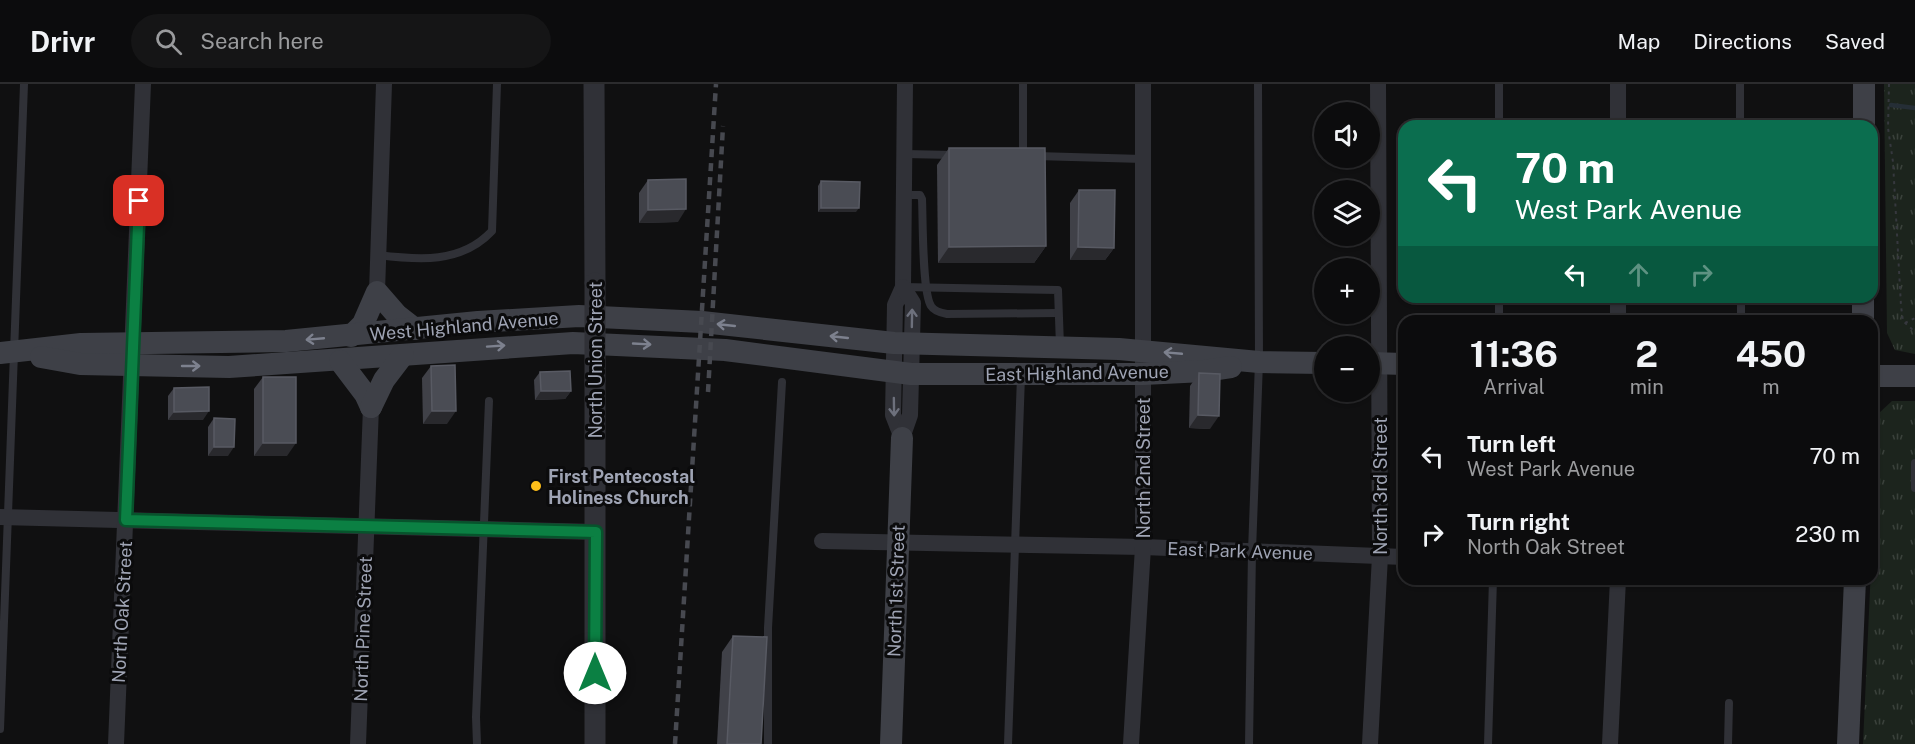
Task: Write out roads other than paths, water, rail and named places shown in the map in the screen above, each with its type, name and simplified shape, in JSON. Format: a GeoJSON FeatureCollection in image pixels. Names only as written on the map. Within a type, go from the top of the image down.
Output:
{"type":"FeatureCollection","features":[{"type":"Feature","properties":{"kind":"main road"},"geometry":{"type":"LineString","coordinates":[[1864,84],[1864,120]]}},
{"type":"Feature","properties":{"kind":"main road"},"geometry":{"type":"LineString","coordinates":[[351,336],[363,324],[377,292],[397,315],[415,329]]}},
{"type":"Feature","properties":{"kind":"main road","name":"West Highland Avenue"},"geometry":{"type":"LineString","coordinates":[[8,353],[81,344],[286,341],[538,318],[614,317],[702,322],[903,343]]}},
{"type":"Feature","properties":{"kind":"main road","name":"West Highland Avenue"},"geometry":{"type":"LineString","coordinates":[[8,353],[80,364],[229,367],[340,361],[532,344],[621,343],[725,350],[902,373]]}},
{"type":"Feature","properties":{"kind":"main road","name":"East Highland Avenue"},"geometry":{"type":"LineString","coordinates":[[903,343],[1143,350],[1259,362],[1314,363]]}},
{"type":"Feature","properties":{"kind":"main road"},"geometry":{"type":"LineString","coordinates":[[371,407],[384,380],[403,355]]}},
{"type":"Feature","properties":{"kind":"main road"},"geometry":{"type":"LineString","coordinates":[[340,361],[365,394],[371,407]]}},
{"type":"Feature","properties":{"kind":"main road","name":"East Highland Avenue"},"geometry":{"type":"LineString","coordinates":[[902,373],[1143,374],[1204,371],[1259,362]]}},
{"type":"Feature","properties":{"kind":"main road"},"geometry":{"type":"LineString","coordinates":[[1380,363],[1398,364]]}},
{"type":"Feature","properties":{"kind":"main road"},"geometry":{"type":"LineString","coordinates":[[1878,376],[1915,376]]}},
{"type":"Feature","properties":{"kind":"main road","name":"North 1st Street"},"geometry":{"type":"LineString","coordinates":[[891,744],[902,438]]}},
{"type":"Feature","properties":{"kind":"main road"},"geometry":{"type":"LineString","coordinates":[[1848,744],[1855,585]]}},
{"type":"Feature","properties":{"kind":"street","name":"North Oak Street"},"geometry":{"type":"LineString","coordinates":[[116,744],[143,84]]}},
{"type":"Feature","properties":{"kind":"street"},"geometry":{"type":"LineString","coordinates":[[377,292],[384,84]]}},
{"type":"Feature","properties":{"kind":"street","name":"North Union Street"},"geometry":{"type":"LineString","coordinates":[[594,84],[595,744]]}},
{"type":"Feature","properties":{"kind":"street","name":"North 1st Street"},"geometry":{"type":"LineString","coordinates":[[902,438],[893,415],[902,373],[903,343],[913,303],[903,287],[905,84]]}},
{"type":"Feature","properties":{"kind":"street","name":"North 2nd Street"},"geometry":{"type":"LineString","coordinates":[[1131,744],[1143,547],[1143,84]]}},
{"type":"Feature","properties":{"kind":"street","name":"North 3rd Street"},"geometry":{"type":"LineString","coordinates":[[1375,336],[1378,84]]}},
{"type":"Feature","properties":{"kind":"street"},"geometry":{"type":"LineString","coordinates":[[1618,84],[1618,120]]}},
{"type":"Feature","properties":{"kind":"street","name":"North 3rd Street"},"geometry":{"type":"LineString","coordinates":[[1370,744],[1380,556],[1376,402]]}},
{"type":"Feature","properties":{"kind":"street","name":"North Pine Street"},"geometry":{"type":"LineString","coordinates":[[358,744],[371,407]]}},
{"type":"Feature","properties":{"kind":"street"},"geometry":{"type":"LineString","coordinates":[[3,517],[596,532]]}},
{"type":"Feature","properties":{"kind":"street","name":"East Park Avenue"},"geometry":{"type":"LineString","coordinates":[[822,541],[1143,547],[1398,557]]}},
{"type":"Feature","properties":{"kind":"street"},"geometry":{"type":"LineString","coordinates":[[1610,744],[1618,585]]}},
{"type":"Feature","properties":{"kind":"lane"},"geometry":{"type":"LineString","coordinates":[[0,729],[8,353],[24,84]]}},
{"type":"Feature","properties":{"kind":"lane"},"geometry":{"type":"LineString","coordinates":[[378,255],[434,259],[461,252],[483,241],[492,231],[497,84]]}},
{"type":"Feature","properties":{"kind":"lane"},"geometry":{"type":"LineString","coordinates":[[1023,84],[1023,156]]}},
{"type":"Feature","properties":{"kind":"lane"},"geometry":{"type":"LineString","coordinates":[[1250,744],[1252,551],[1259,362],[1258,84]]}},
{"type":"Feature","properties":{"kind":"lane"},"geometry":{"type":"LineString","coordinates":[[1499,84],[1500,120]]}},
{"type":"Feature","properties":{"kind":"lane"},"geometry":{"type":"LineString","coordinates":[[1740,84],[1740,120]]}},
{"type":"Feature","properties":{"kind":"lane"},"geometry":{"type":"LineString","coordinates":[[904,154],[963,155]]}},
{"type":"Feature","properties":{"kind":"lane"},"geometry":{"type":"LineString","coordinates":[[1011,155],[1143,159]]}},
{"type":"Feature","properties":{"kind":"lane"},"geometry":{"type":"LineString","coordinates":[[904,195],[920,195],[922,199],[929,303],[940,313],[1058,313]]}},
{"type":"Feature","properties":{"kind":"lane"},"geometry":{"type":"LineString","coordinates":[[903,287],[1058,290],[1060,347]]}},
{"type":"Feature","properties":{"kind":"lane"},"geometry":{"type":"LineString","coordinates":[[1008,744],[1021,375]]}},
{"type":"Feature","properties":{"kind":"lane"},"geometry":{"type":"LineString","coordinates":[[768,744],[768,628],[782,382]]}},
{"type":"Feature","properties":{"kind":"lane"},"geometry":{"type":"LineString","coordinates":[[477,744],[476,717],[489,400]]}},
{"type":"Feature","properties":{"kind":"lane"},"geometry":{"type":"LineString","coordinates":[[1915,463],[1915,488]]}},
{"type":"Feature","properties":{"kind":"lane"},"geometry":{"type":"LineString","coordinates":[[1488,744],[1493,585]]}},
{"type":"Feature","properties":{"kind":"lane"},"geometry":{"type":"LineString","coordinates":[[1728,744],[1729,703]]}},
{"type":"Feature","properties":{"kind":"waterway"},"geometry":{"type":"LineString","coordinates":[[1891,105],[1915,108]]}},
{"type":"Feature","properties":{"kind":"railway"},"geometry":{"type":"LineString","coordinates":[[675,744],[716,84]]}},
{"type":"Feature","properties":{"kind":"railway"},"geometry":{"type":"LineString","coordinates":[[708,392],[723,126]]}},
{"type":"Feature","properties":{"kind":"place","name":"First Pentecostal Holiness Church"},"geometry":{"type":"Point","coordinates":[536,486]}}]}
